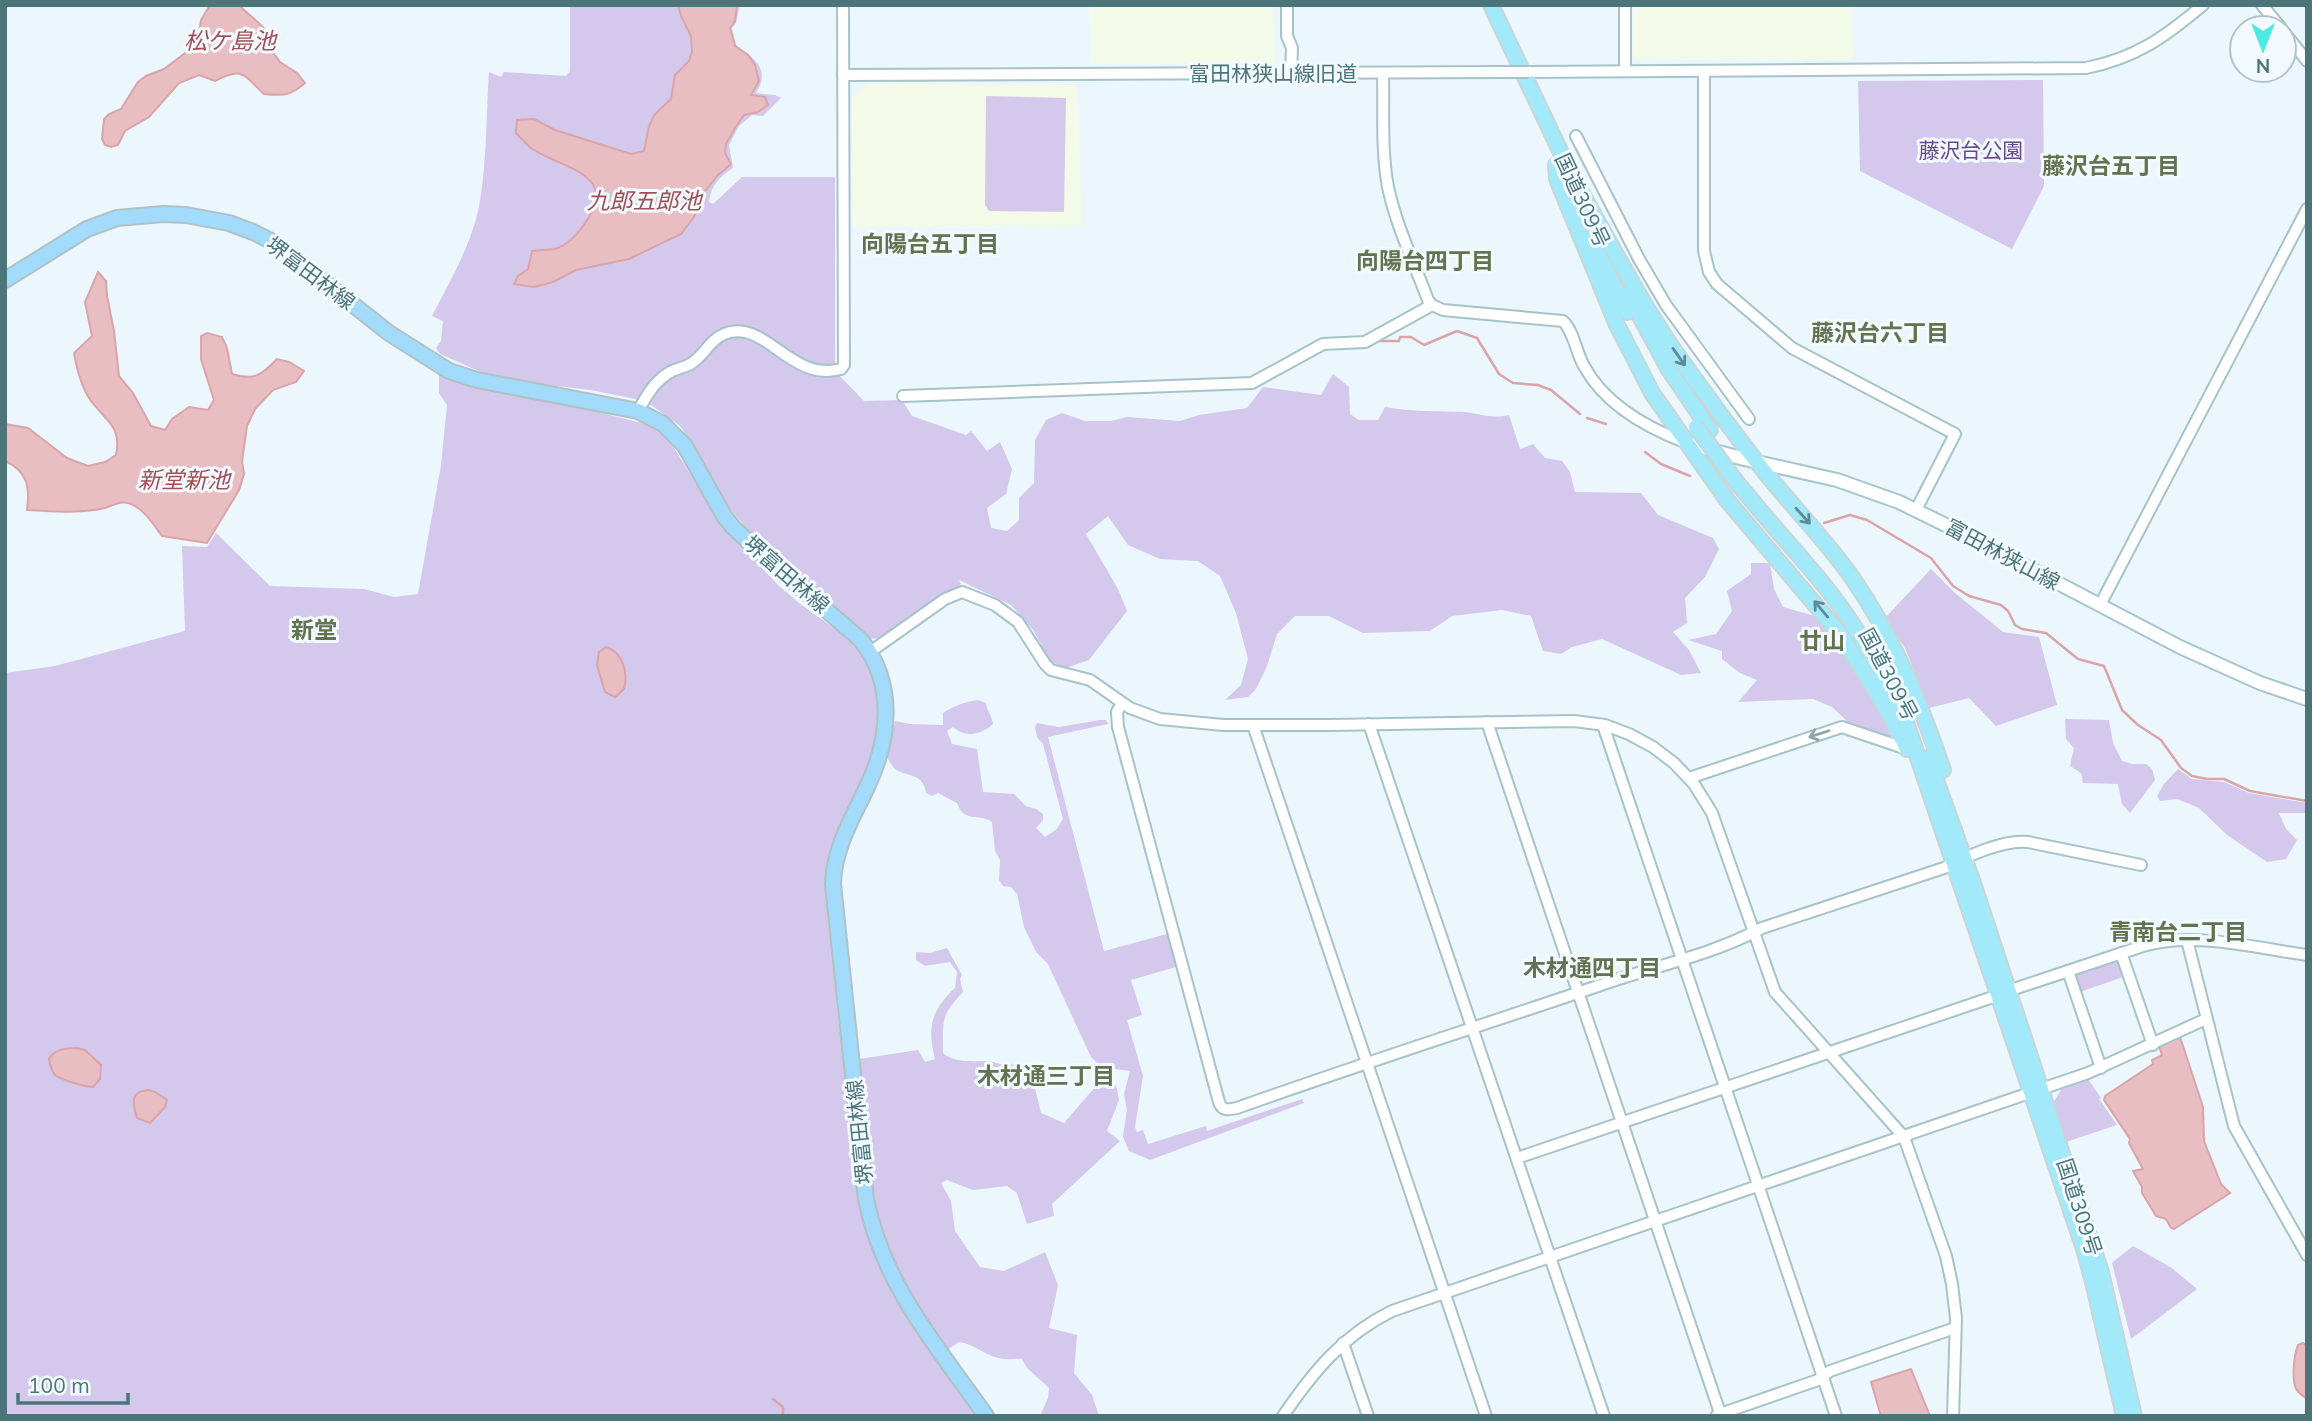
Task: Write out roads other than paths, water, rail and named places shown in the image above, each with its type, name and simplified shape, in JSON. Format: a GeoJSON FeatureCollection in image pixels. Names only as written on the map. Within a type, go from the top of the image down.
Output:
{"type":"FeatureCollection","features":[{"type":"Feature","properties":{"kind":"highway","name":"国道309号"},"geometry":{"type":"LineString","coordinates":[[1481,5],[1563,168]]}},
{"type":"Feature","properties":{"kind":"highway","name":"国道309号"},"geometry":{"type":"LineString","coordinates":[[1491,5],[1628,315],[1703,429],[1838,604],[1884,676],[1911,736],[1959,861],[2101,1272],[2134,1416]]}},
{"type":"Feature","properties":{"kind":"highway"},"geometry":{"type":"LineString","coordinates":[[1563,168],[1655,323],[1778,488],[1815,529],[1854,580],[1897,653],[1917,698],[1966,846],[1959,861],[1944,853],[1907,749],[1888,711],[1840,634],[1727,500],[1653,393],[1630,353],[1557,179],[1563,168]]}},
{"type":"Feature","properties":{"kind":"highway","name":"国道309号"},"geometry":{"type":"LineString","coordinates":[[2037,1091],[2093,1282],[2124,1416]]}},
{"type":"Feature","properties":{"kind":"main road","name":"堺富田林線"},"geometry":{"type":"LineString","coordinates":[[5,280],[87,229],[117,218],[163,214],[229,223],[275,243],[406,345],[449,371],[477,380],[638,411],[651,417],[674,434],[692,458],[724,516],[745,539],[850,629],[870,652],[877,664],[885,694],[887,718],[884,741],[874,771],[840,844],[833,884],[866,1199],[877,1242],[900,1292],[986,1416]]}},
{"type":"Feature","properties":{"kind":"main road","name":"富田林狭山線"},"geometry":{"type":"LineString","coordinates":[[1687,443],[1860,487],[1916,510],[2180,648],[2260,683],[2307,699]]}},
{"type":"Feature","properties":{"kind":"street"},"geometry":{"type":"LineString","coordinates":[[638,411],[660,379],[692,362],[718,337],[730,332],[739,331],[757,336],[810,369],[841,369],[845,360],[843,5]]}},
{"type":"Feature","properties":{"kind":"street"},"geometry":{"type":"LineString","coordinates":[[1287,5],[1287,36],[1292,48],[1291,73]]}},
{"type":"Feature","properties":{"kind":"street"},"geometry":{"type":"LineString","coordinates":[[1625,5],[1625,71]]}},
{"type":"Feature","properties":{"kind":"street"},"geometry":{"type":"LineString","coordinates":[[1383,73],[2086,68],[2124,58],[2154,44],[2203,5]]}},
{"type":"Feature","properties":{"kind":"street"},"geometry":{"type":"LineString","coordinates":[[1703,71],[1704,251],[1709,272],[1726,293],[1792,348],[1955,434],[1916,510]]}},
{"type":"Feature","properties":{"kind":"street","name":"富田林狭山線旧道"},"geometry":{"type":"LineString","coordinates":[[843,75],[1383,73],[1384,159],[1388,188],[1397,218],[1432,305]]}},
{"type":"Feature","properties":{"kind":"street"},"geometry":{"type":"LineString","coordinates":[[1576,136],[1639,259],[1666,305],[1749,419]]}},
{"type":"Feature","properties":{"kind":"street"},"geometry":{"type":"LineString","coordinates":[[2100,605],[2307,209]]}},
{"type":"Feature","properties":{"kind":"street"},"geometry":{"type":"LineString","coordinates":[[903,396],[1252,383],[1318,346],[1365,342],[1432,305],[1443,310],[1563,321],[1585,368],[1601,389],[1643,424],[1687,443]]}},
{"type":"Feature","properties":{"kind":"street"},"geometry":{"type":"LineString","coordinates":[[870,652],[945,599],[958,592],[965,592],[995,605],[1018,622],[1051,670],[1090,680],[1122,703],[1160,719],[1253,725],[1574,721],[1603,725],[1629,734],[1653,747],[1689,778],[1712,813],[1775,992],[1905,1137],[1949,1268],[1955,1304],[1953,1416]]}},
{"type":"Feature","properties":{"kind":"street"},"geometry":{"type":"LineString","coordinates":[[1122,703],[1117,712],[1118,727],[1222,1108],[1237,1108],[1739,940],[1754,932],[2019,841],[2141,865]]}},
{"type":"Feature","properties":{"kind":"street"},"geometry":{"type":"LineString","coordinates":[[1487,722],[1719,1415],[1818,1380],[1830,1371],[1955,1328]]}},
{"type":"Feature","properties":{"kind":"street"},"geometry":{"type":"LineString","coordinates":[[1369,724],[1604,1416]]}},
{"type":"Feature","properties":{"kind":"street"},"geometry":{"type":"LineString","coordinates":[[1253,725],[1486,1416]]}},
{"type":"Feature","properties":{"kind":"street"},"geometry":{"type":"LineString","coordinates":[[1603,725],[1836,1416]]}},
{"type":"Feature","properties":{"kind":"street"},"geometry":{"type":"LineString","coordinates":[[1689,778],[1842,727],[1907,749]]}},
{"type":"Feature","properties":{"kind":"street"},"geometry":{"type":"LineString","coordinates":[[1517,1158],[2153,943],[2187,940],[2307,955]]}},
{"type":"Feature","properties":{"kind":"street"},"geometry":{"type":"LineString","coordinates":[[2187,940],[2230,1118],[2307,1255]]}},
{"type":"Feature","properties":{"kind":"street"},"geometry":{"type":"LineString","coordinates":[[2121,953],[2153,1045]]}},
{"type":"Feature","properties":{"kind":"street"},"geometry":{"type":"LineString","coordinates":[[2068,971],[2101,1068]]}},
{"type":"Feature","properties":{"kind":"street"},"geometry":{"type":"LineString","coordinates":[[1283,1416],[1313,1373],[1343,1343],[1381,1317],[2101,1068],[2206,1019]]}},
{"type":"Feature","properties":{"kind":"street"},"geometry":{"type":"LineString","coordinates":[[1343,1343],[1368,1416]]}},
{"type":"Feature","properties":{"kind":"water","name":"松ケ島池"},"geometry":{"type":"Polygon","coordinates":[[[210,5],[239,5],[269,35],[272,40],[270,48],[280,62],[297,73],[305,83],[291,93],[271,95],[264,94],[242,75],[232,74],[215,81],[199,75],[179,83],[149,117],[125,131],[118,145],[105,145],[102,139],[104,119],[121,109],[138,82],[164,69],[197,44],[201,20],[210,5]]]}},
{"type":"Feature","properties":{"kind":"water","name":"九郎五郎池"},"geometry":{"type":"Polygon","coordinates":[[[678,5],[737,5],[735,21],[730,28],[735,46],[748,55],[755,65],[759,81],[751,95],[765,97],[768,105],[758,112],[744,115],[735,128],[726,144],[725,153],[731,164],[703,194],[694,217],[681,234],[629,259],[576,270],[553,282],[534,287],[514,284],[518,276],[528,269],[532,251],[554,249],[570,241],[586,222],[596,202],[595,190],[590,180],[531,148],[516,133],[517,120],[534,119],[555,130],[631,154],[644,151],[649,126],[655,114],[671,99],[675,75],[689,61],[692,52],[691,36],[678,5]]]}},
{"type":"Feature","properties":{"kind":"water","name":"新堂新池"},"geometry":{"type":"Polygon","coordinates":[[[98,272],[106,281],[119,376],[133,393],[151,426],[165,430],[172,419],[189,407],[208,410],[214,400],[201,359],[201,336],[207,333],[222,337],[232,374],[252,377],[267,369],[277,359],[289,362],[304,371],[296,382],[273,390],[255,409],[247,426],[242,461],[244,474],[239,490],[207,543],[162,536],[145,514],[127,503],[86,511],[27,510],[26,481],[19,470],[5,461],[5,424],[28,428],[67,458],[88,466],[105,462],[116,455],[115,430],[85,390],[74,353],[92,336],[85,302],[98,272]]]}},
{"type":"Feature","properties":{"kind":"water"},"geometry":{"type":"Polygon","coordinates":[[[606,647],[621,659],[625,671],[624,689],[615,697],[605,692],[597,665],[599,652],[606,647]]]}},
{"type":"Feature","properties":{"kind":"water"},"geometry":{"type":"Polygon","coordinates":[[[2180,1037],[2203,1107],[2204,1141],[2221,1184],[2230,1193],[2174,1229],[2166,1219],[2156,1216],[2142,1193],[2142,1187],[2133,1171],[2143,1169],[2129,1143],[2130,1139],[2104,1100],[2105,1096],[2153,1064],[2152,1060],[2162,1055],[2159,1046],[2180,1037]]]}},
{"type":"Feature","properties":{"kind":"water"},"geometry":{"type":"Polygon","coordinates":[[[77,1048],[85,1050],[101,1065],[100,1079],[93,1087],[56,1076],[52,1070],[49,1059],[54,1053],[77,1048]]]}},
{"type":"Feature","properties":{"kind":"water"},"geometry":{"type":"Polygon","coordinates":[[[149,1090],[167,1100],[165,1107],[150,1123],[137,1118],[134,1103],[138,1093],[149,1090]]]}},
{"type":"Feature","properties":{"kind":"water"},"geometry":{"type":"Polygon","coordinates":[[[2303,1343],[2307,1346],[2307,1399],[2297,1390],[2294,1376],[2298,1345],[2303,1343]]]}},
{"type":"Feature","properties":{"kind":"water"},"geometry":{"type":"Polygon","coordinates":[[[1911,1369],[1930,1416],[1881,1416],[1871,1382],[1911,1369]]]}},
{"type":"Feature","properties":{"kind":"waterway"},"geometry":{"type":"LineString","coordinates":[[1376,341],[1399,341],[1400,337],[1411,337],[1424,345],[1457,331],[1477,338],[1499,374],[1513,383],[1538,385],[1551,390],[1580,414]]}},
{"type":"Feature","properties":{"kind":"waterway"},"geometry":{"type":"LineString","coordinates":[[1587,418],[1606,424]]}},
{"type":"Feature","properties":{"kind":"waterway"},"geometry":{"type":"LineString","coordinates":[[1645,452],[1661,464],[1690,476]]}},
{"type":"Feature","properties":{"kind":"waterway"},"geometry":{"type":"LineString","coordinates":[[1824,523],[1850,515],[1867,520],[1931,558],[1953,586],[1969,596],[2001,605],[2008,611],[2015,625],[2022,629],[2046,633],[2078,659],[2104,666],[2122,710],[2138,725],[2161,740],[2181,768],[2192,776],[2224,779],[2250,791],[2307,801]]}},
{"type":"Feature","properties":{"kind":"waterway"},"geometry":{"type":"LineString","coordinates":[[773,1399],[783,1407],[783,1416]]}},
{"type":"Feature","properties":{"kind":"district","name":"藤沢台五丁目"},"geometry":{"type":"Point","coordinates":[2111,165]}},
{"type":"Feature","properties":{"kind":"district","name":"向陽台五丁目"},"geometry":{"type":"Point","coordinates":[930,243]}},
{"type":"Feature","properties":{"kind":"district","name":"向陽台四丁目"},"geometry":{"type":"Point","coordinates":[1425,260]}},
{"type":"Feature","properties":{"kind":"district","name":"藤沢台六丁目"},"geometry":{"type":"Point","coordinates":[1880,332]}},
{"type":"Feature","properties":{"kind":"district","name":"新堂"},"geometry":{"type":"Point","coordinates":[314,629]}},
{"type":"Feature","properties":{"kind":"district","name":"廿山"},"geometry":{"type":"Point","coordinates":[1822,640]}},
{"type":"Feature","properties":{"kind":"district","name":"青南台二丁目"},"geometry":{"type":"Point","coordinates":[2178,931]}},
{"type":"Feature","properties":{"kind":"district","name":"木材通四丁目"},"geometry":{"type":"Point","coordinates":[1592,967]}},
{"type":"Feature","properties":{"kind":"district","name":"木材通三丁目"},"geometry":{"type":"Point","coordinates":[1046,1075]}},
{"type":"Feature","properties":{"kind":"park label","name":"藤沢台公園"},"geometry":{"type":"Point","coordinates":[1971,150]}}]}
